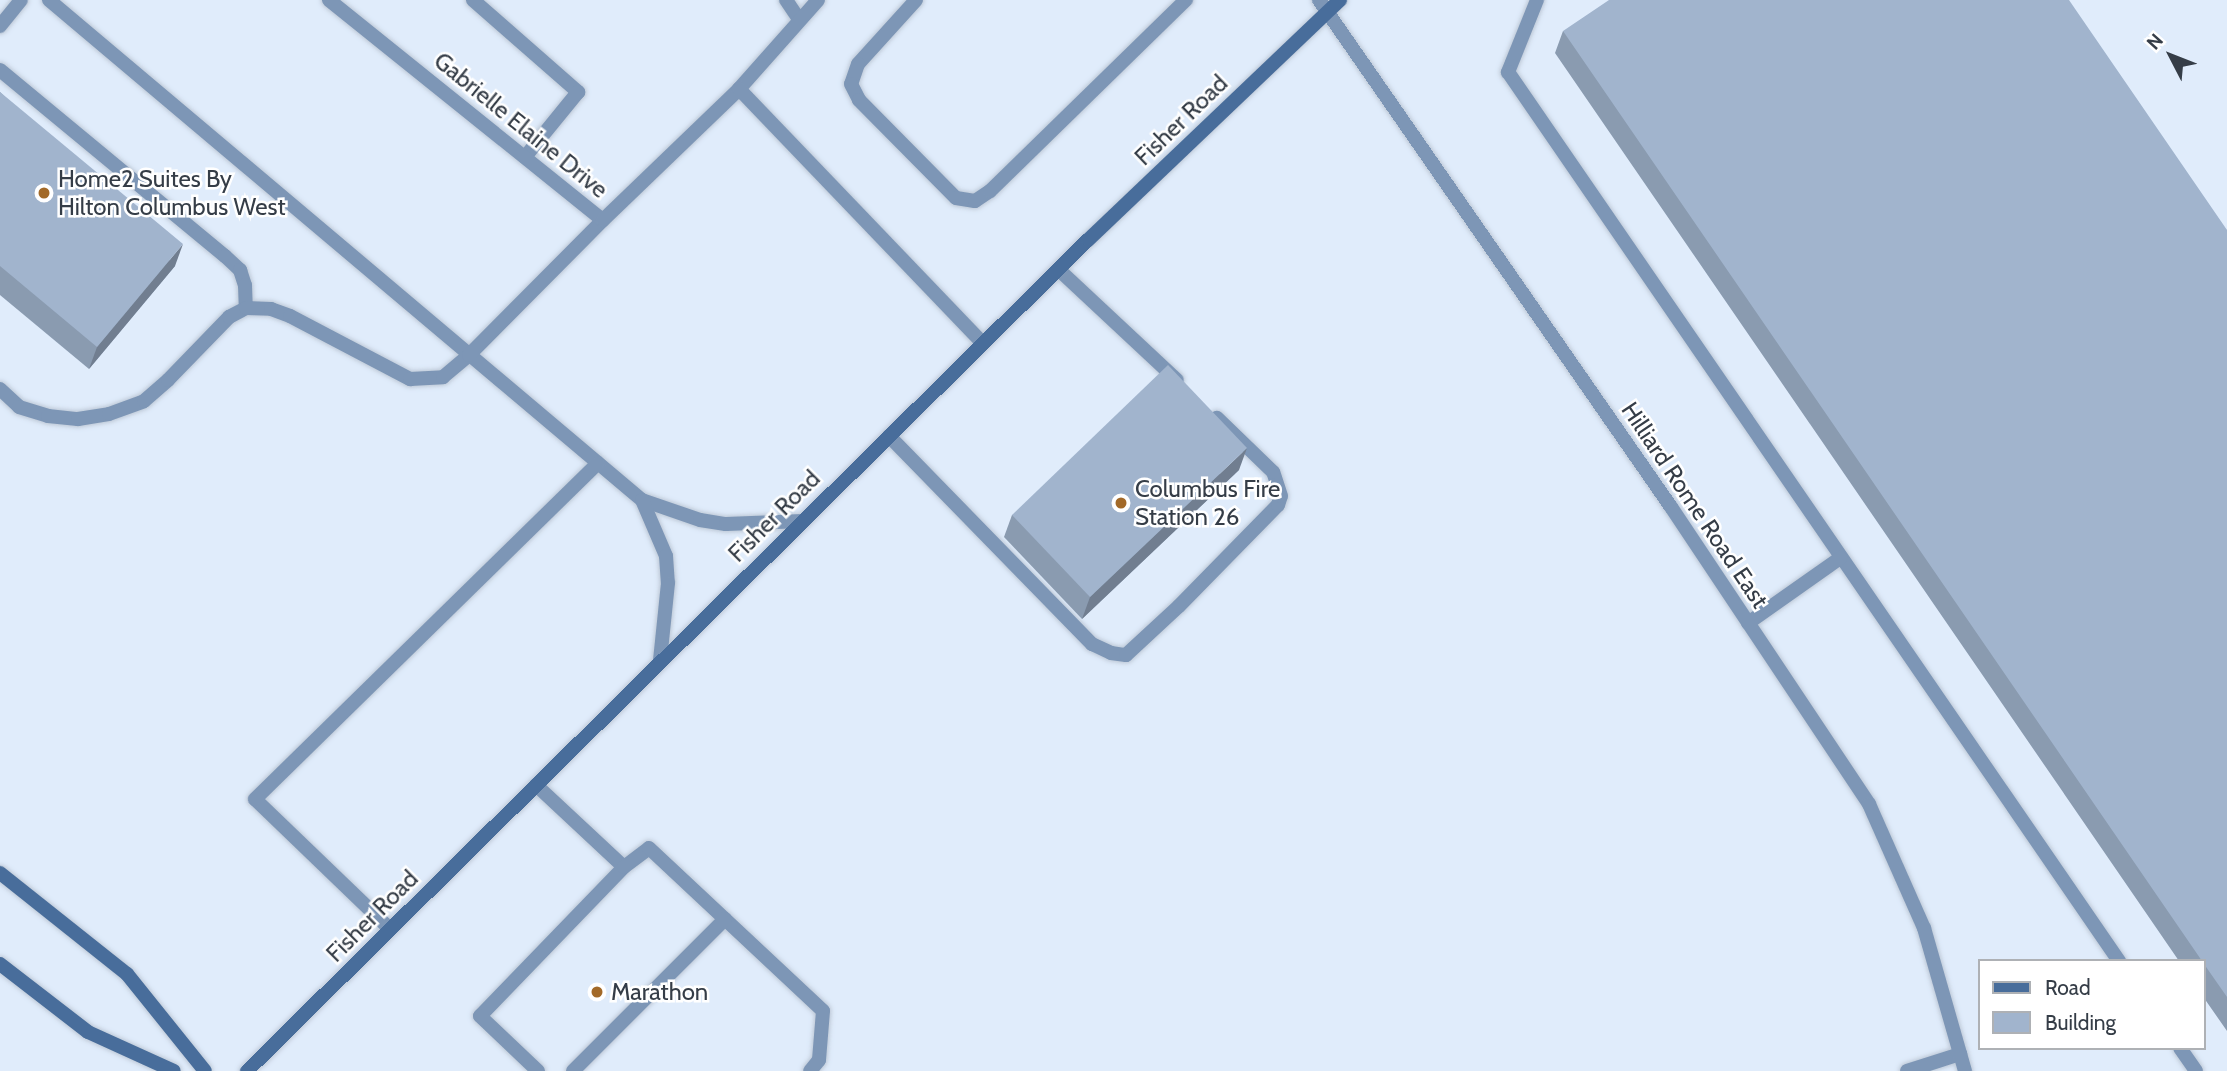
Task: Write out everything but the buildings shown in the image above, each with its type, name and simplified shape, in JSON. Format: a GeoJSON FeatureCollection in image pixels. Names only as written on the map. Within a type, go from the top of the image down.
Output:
{"type":"FeatureCollection","features":[{"type":"Feature","properties":{"kind":"main road","name":"Fisher Road"},"geometry":{"type":"LineString","coordinates":[[247,1071],[1323,6],[1340,0]]}},
{"type":"Feature","properties":{"kind":"main road"},"geometry":{"type":"LineString","coordinates":[[0,873],[127,974],[205,1071]]}},
{"type":"Feature","properties":{"kind":"main road"},"geometry":{"type":"LineString","coordinates":[[0,964],[88,1032],[174,1071]]}},
{"type":"Feature","properties":{"kind":"street"},"geometry":{"type":"LineString","coordinates":[[0,26],[21,0]]}},
{"type":"Feature","properties":{"kind":"street"},"geometry":{"type":"LineString","coordinates":[[49,0],[642,500],[700,520],[726,524],[803,521]]}},
{"type":"Feature","properties":{"kind":"street","name":"Gabrielle Elaine Drive"},"geometry":{"type":"LineString","coordinates":[[329,0],[603,220],[739,89],[818,0]]}},
{"type":"Feature","properties":{"kind":"street"},"geometry":{"type":"LineString","coordinates":[[473,0],[578,92],[525,157]]}},
{"type":"Feature","properties":{"kind":"street"},"geometry":{"type":"LineString","coordinates":[[786,0],[799,19]]}},
{"type":"Feature","properties":{"kind":"street"},"geometry":{"type":"LineString","coordinates":[[916,0],[858,64],[851,84],[859,100],[956,198],[975,201],[990,191],[1186,0]]}},
{"type":"Feature","properties":{"kind":"street"},"geometry":{"type":"LineString","coordinates":[[1537,0],[1508,72],[2118,959]]}},
{"type":"Feature","properties":{"kind":"street","name":"Hilliard Rome Road East"},"geometry":{"type":"LineString","coordinates":[[1323,6],[1748,623],[1869,804],[1924,928],[1965,1071]]}},
{"type":"Feature","properties":{"kind":"street"},"geometry":{"type":"LineString","coordinates":[[0,70],[240,270],[245,285],[246,308]]}},
{"type":"Feature","properties":{"kind":"street"},"geometry":{"type":"LineString","coordinates":[[739,89],[983,343]]}},
{"type":"Feature","properties":{"kind":"street"},"geometry":{"type":"LineString","coordinates":[[0,389],[19,407],[48,416],[78,419],[109,414],[144,401],[229,317],[246,308],[271,309],[290,316],[410,379],[443,377],[469,355],[603,220]]}},
{"type":"Feature","properties":{"kind":"street"},"geometry":{"type":"LineString","coordinates":[[1059,270],[1186,389]]}},
{"type":"Feature","properties":{"kind":"street"},"geometry":{"type":"LineString","coordinates":[[889,436],[1092,644],[1111,653],[1126,655],[1179,606],[1278,505],[1281,496],[1273,472],[1205,407]]}},
{"type":"Feature","properties":{"kind":"street"},"geometry":{"type":"LineString","coordinates":[[390,929],[255,799],[598,463]]}},
{"type":"Feature","properties":{"kind":"street"},"geometry":{"type":"LineString","coordinates":[[642,500],[666,556],[668,583],[660,661]]}},
{"type":"Feature","properties":{"kind":"street"},"geometry":{"type":"LineString","coordinates":[[1748,623],[1840,558]]}},
{"type":"Feature","properties":{"kind":"street"},"geometry":{"type":"LineString","coordinates":[[536,785],[624,867]]}},
{"type":"Feature","properties":{"kind":"street"},"geometry":{"type":"LineString","coordinates":[[538,1071],[480,1016],[624,867],[649,848],[822,1011],[820,1060],[810,1071]]}},
{"type":"Feature","properties":{"kind":"street"},"geometry":{"type":"LineString","coordinates":[[573,1071],[725,919]]}},
{"type":"Feature","properties":{"kind":"street"},"geometry":{"type":"LineString","coordinates":[[2181,1050],[2196,1071]]}},
{"type":"Feature","properties":{"kind":"street"},"geometry":{"type":"LineString","coordinates":[[1907,1071],[1960,1054]]}},
{"type":"Feature","properties":{"kind":"place","name":"Home2 Suites By Hilton Columbus West"},"geometry":{"type":"Point","coordinates":[44,193]}},
{"type":"Feature","properties":{"kind":"place","name":"Columbus Fire Station 26"},"geometry":{"type":"Point","coordinates":[1121,503]}},
{"type":"Feature","properties":{"kind":"place","name":"Marathon"},"geometry":{"type":"Point","coordinates":[597,992]}}]}
